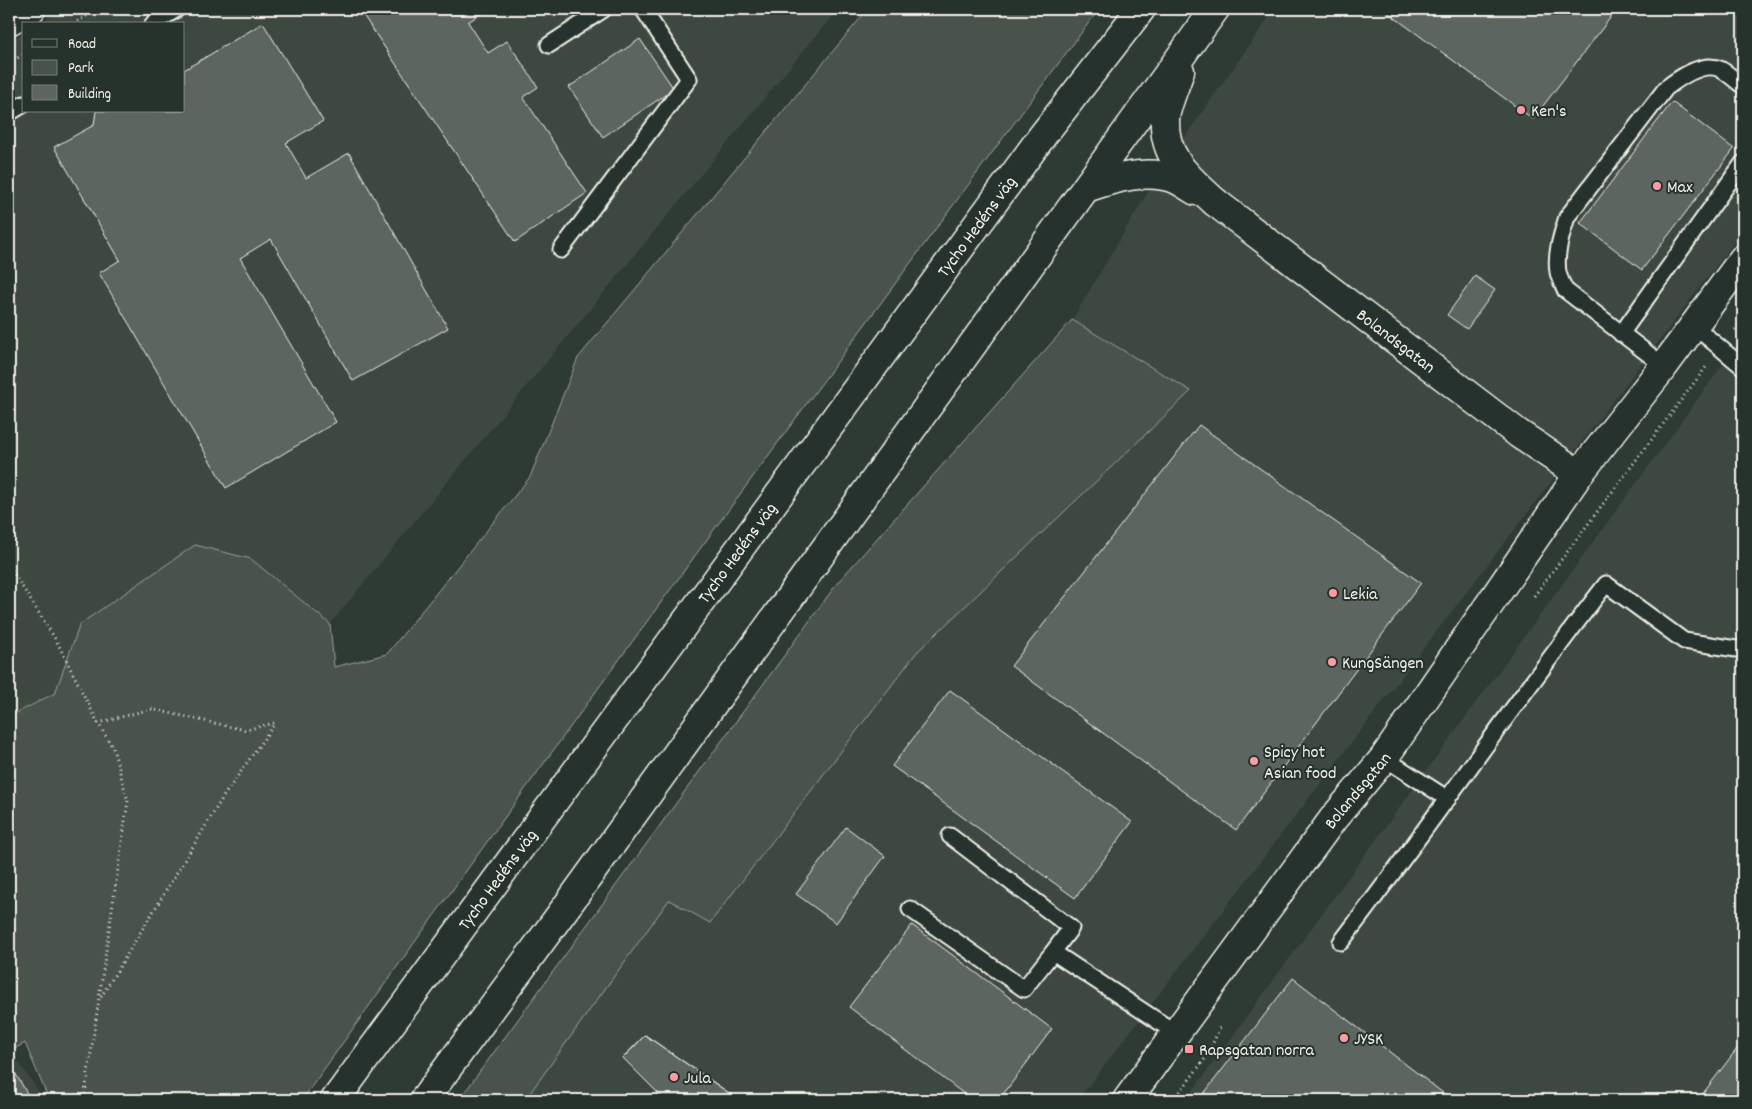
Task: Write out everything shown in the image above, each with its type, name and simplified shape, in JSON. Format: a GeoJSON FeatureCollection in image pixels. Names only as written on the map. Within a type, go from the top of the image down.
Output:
{"type":"FeatureCollection","features":[{"type":"Feature","properties":{"kind":"main road"},"geometry":{"type":"LineString","coordinates":[[9,21],[31,9]]}},
{"type":"Feature","properties":{"kind":"main road","name":"Tycho Hedéns väg"},"geometry":{"type":"LineString","coordinates":[[335,1100],[1043,135],[1141,9]]}},
{"type":"Feature","properties":{"kind":"main road"},"geometry":{"type":"LineString","coordinates":[[424,1100],[572,899],[1215,9]]}},
{"type":"Feature","properties":{"kind":"main road"},"geometry":{"type":"LineString","coordinates":[[1186,50],[1165,118],[1167,142],[1182,172],[1215,202]]}},
{"type":"Feature","properties":{"kind":"main road"},"geometry":{"type":"LineString","coordinates":[[1086,188],[1112,179],[1158,175],[1175,179],[1215,202]]}},
{"type":"Feature","properties":{"kind":"main road","name":"Bolandsgatan"},"geometry":{"type":"LineString","coordinates":[[1215,202],[1519,434],[1579,474]]}},
{"type":"Feature","properties":{"kind":"main road","name":"Bolandsgatan"},"geometry":{"type":"LineString","coordinates":[[1127,1100],[1332,819],[1384,758],[1579,474],[1664,366],[1743,260]]}},
{"type":"Feature","properties":{"kind":"lane"},"geometry":{"type":"LineString","coordinates":[[156,22],[177,9]]}},
{"type":"Feature","properties":{"kind":"lane"},"geometry":{"type":"LineString","coordinates":[[549,45],[604,9]]}},
{"type":"Feature","properties":{"kind":"lane"},"geometry":{"type":"LineString","coordinates":[[561,250],[689,80],[643,9]]}},
{"type":"Feature","properties":{"kind":"lane"},"geometry":{"type":"LineString","coordinates":[[1664,366],[1565,290],[1558,272],[1558,253],[1568,217],[1666,88],[1682,76],[1701,68],[1719,68],[1743,86]]}},
{"type":"Feature","properties":{"kind":"lane"},"geometry":{"type":"LineString","coordinates":[[9,113],[22,105]]}},
{"type":"Feature","properties":{"kind":"lane"},"geometry":{"type":"LineString","coordinates":[[1621,334],[1743,163]]}},
{"type":"Feature","properties":{"kind":"lane"},"geometry":{"type":"LineString","coordinates":[[1694,326],[1743,367]]}},
{"type":"Feature","properties":{"kind":"lane"},"geometry":{"type":"LineString","coordinates":[[1341,942],[1606,584],[1684,641],[1743,650]]}},
{"type":"Feature","properties":{"kind":"lane"},"geometry":{"type":"LineString","coordinates":[[1384,758],[1448,799]]}},
{"type":"Feature","properties":{"kind":"lane"},"geometry":{"type":"LineString","coordinates":[[910,909],[1024,989],[1071,928],[950,836]]}},
{"type":"Feature","properties":{"kind":"lane"},"geometry":{"type":"LineString","coordinates":[[1053,952],[1176,1033]]}},
{"type":"Feature","properties":{"kind":"path"},"geometry":{"type":"LineString","coordinates":[[76,22],[98,9]]}},
{"type":"Feature","properties":{"kind":"path"},"geometry":{"type":"LineString","coordinates":[[9,62],[22,55]]}},
{"type":"Feature","properties":{"kind":"path"},"geometry":{"type":"LineString","coordinates":[[9,566],[56,640],[98,723],[113,748],[128,801],[84,1100]]}},
{"type":"Feature","properties":{"kind":"path"},"geometry":{"type":"LineString","coordinates":[[98,723],[151,709],[245,730],[275,723],[225,794],[99,1000]]}},
{"type":"Feature","properties":{"kind":"shaded area"},"geometry":{"type":"Polygon","coordinates":[[[61,9],[838,9],[330,624],[251,559],[80,624],[55,693],[9,717],[9,42],[22,34],[22,112],[185,112],[185,22],[42,22],[61,9]]]}},
{"type":"Feature","properties":{"kind":"shaded area"},"geometry":{"type":"Polygon","coordinates":[[[1275,9],[1743,9],[1743,231],[1078,1100],[522,1100],[669,900],[711,923],[917,652],[1191,391],[1072,320],[1158,175],[1275,9]]]}},
{"type":"Feature","properties":{"kind":"shaded area"},"geometry":{"type":"Polygon","coordinates":[[[1743,338],[1743,1100],[1186,1100],[1716,374],[1743,338]]]}},
{"type":"Feature","properties":{"kind":"shaded area"},"geometry":{"type":"Polygon","coordinates":[[[14,1055],[44,1100],[9,1100],[9,1057],[14,1055]]]}},
{"type":"Feature","properties":{"kind":"green space"},"geometry":{"type":"Polygon","coordinates":[[[868,9],[1099,9],[698,552],[302,1100],[49,1100],[25,1043],[9,1052],[9,717],[55,693],[80,624],[195,545],[251,559],[330,624],[334,667],[387,654],[530,477],[578,358],[868,9]]]}},
{"type":"Feature","properties":{"kind":"green space"},"geometry":{"type":"Polygon","coordinates":[[[1072,320],[1191,391],[917,652],[710,923],[669,900],[525,1100],[459,1100],[838,582],[1072,320]]]}},
{"type":"Feature","properties":{"kind":"building"},"geometry":{"type":"Polygon","coordinates":[[[359,9],[488,9],[468,22],[488,53],[507,41],[538,87],[523,97],[587,193],[515,242],[359,9]]]}},
{"type":"Feature","properties":{"kind":"building"},"geometry":{"type":"Polygon","coordinates":[[[1383,9],[1617,9],[1533,119],[1383,9]]]}},
{"type":"Feature","properties":{"kind":"building"},"geometry":{"type":"Polygon","coordinates":[[[263,23],[323,121],[286,143],[306,178],[349,153],[448,328],[353,381],[271,239],[240,258],[336,422],[226,488],[99,273],[120,260],[54,147],[94,125],[96,112],[185,112],[185,69],[263,23]]]}},
{"type":"Feature","properties":{"kind":"building"},"geometry":{"type":"Polygon","coordinates":[[[640,39],[674,89],[603,137],[569,87],[640,39]]]}},
{"type":"Feature","properties":{"kind":"building","name":"Max"},"geometry":{"type":"Polygon","coordinates":[[[1672,102],[1734,149],[1642,270],[1580,223],[1672,102]]]}},
{"type":"Feature","properties":{"kind":"building"},"geometry":{"type":"Polygon","coordinates":[[[1475,276],[1495,290],[1467,329],[1447,315],[1475,276]]]}},
{"type":"Feature","properties":{"kind":"building"},"geometry":{"type":"Polygon","coordinates":[[[1199,425],[1421,583],[1236,830],[1011,666],[1199,425]]]}},
{"type":"Feature","properties":{"kind":"building"},"geometry":{"type":"Polygon","coordinates":[[[950,690],[1132,822],[1075,898],[892,766],[950,690]]]}},
{"type":"Feature","properties":{"kind":"building"},"geometry":{"type":"Polygon","coordinates":[[[846,827],[885,856],[836,923],[796,894],[846,827]]]}},
{"type":"Feature","properties":{"kind":"building"},"geometry":{"type":"Polygon","coordinates":[[[912,925],[1052,1029],[999,1100],[972,1100],[849,1007],[912,925]]]}},
{"type":"Feature","properties":{"kind":"building"},"geometry":{"type":"Polygon","coordinates":[[[1293,978],[1421,1076],[1452,1100],[1199,1100],[1293,978]]]}},
{"type":"Feature","properties":{"kind":"building","name":"Jula"},"geometry":{"type":"Polygon","coordinates":[[[645,1035],[739,1100],[658,1100],[661,1096],[623,1058],[645,1035]]]}},
{"type":"Feature","properties":{"kind":"building","name":"Jula"},"geometry":{"type":"Polygon","coordinates":[[[645,1035],[739,1100],[658,1100],[661,1096],[623,1058],[645,1035]]]}},
{"type":"Feature","properties":{"kind":"building"},"geometry":{"type":"Polygon","coordinates":[[[1743,1041],[1743,1100],[1698,1100],[1743,1041]]]}},
{"type":"Feature","properties":{"kind":"building"},"geometry":{"type":"Polygon","coordinates":[[[11,1066],[31,1100],[9,1100],[9,1067],[11,1066]]]}},
{"type":"Feature","properties":{"kind":"place","name":"Ken's"},"geometry":{"type":"Point","coordinates":[1521,110]}},
{"type":"Feature","properties":{"kind":"place","name":"Max"},"geometry":{"type":"Point","coordinates":[1657,186]}},
{"type":"Feature","properties":{"kind":"place","name":"Lekia"},"geometry":{"type":"Point","coordinates":[1333,593]}},
{"type":"Feature","properties":{"kind":"place","name":"KungSängen"},"geometry":{"type":"Point","coordinates":[1332,662]}},
{"type":"Feature","properties":{"kind":"place","name":"Spicy hot Asian food"},"geometry":{"type":"Point","coordinates":[1254,761]}},
{"type":"Feature","properties":{"kind":"place","name":"JYSK"},"geometry":{"type":"Point","coordinates":[1344,1038]}},
{"type":"Feature","properties":{"kind":"place","name":"Rapsgatan norra"},"geometry":{"type":"Point","coordinates":[1189,1049]}},
{"type":"Feature","properties":{"kind":"place","name":"Jula"},"geometry":{"type":"Point","coordinates":[674,1077]}}]}
